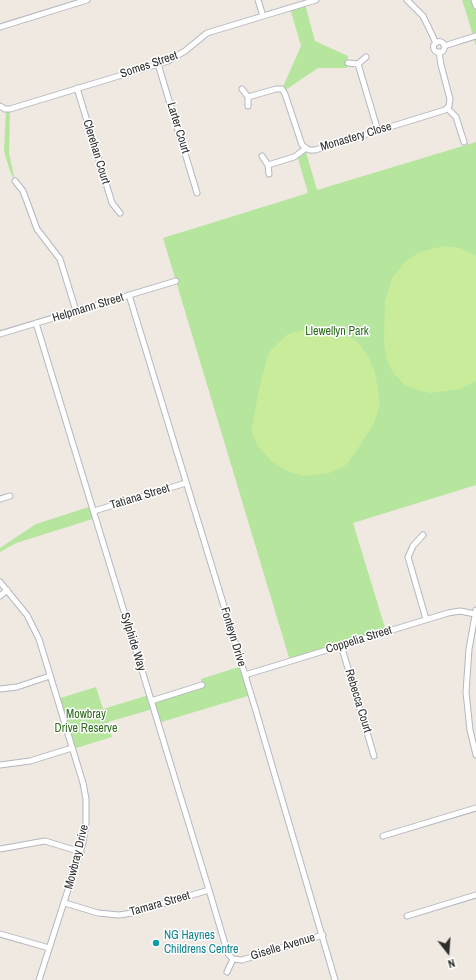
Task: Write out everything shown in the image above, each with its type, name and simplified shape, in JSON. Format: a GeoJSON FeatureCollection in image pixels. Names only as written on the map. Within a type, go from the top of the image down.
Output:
{"type":"FeatureCollection","features":[{"type":"Feature","properties":{"kind":"street"},"geometry":{"type":"LineString","coordinates":[[0,27],[88,0]]}},
{"type":"Feature","properties":{"kind":"street"},"geometry":{"type":"LineString","coordinates":[[258,0],[263,16]]}},
{"type":"Feature","properties":{"kind":"street","name":"Somes Street"},"geometry":{"type":"LineString","coordinates":[[0,106],[8,109],[158,64],[177,57],[207,34],[316,0]]}},
{"type":"Feature","properties":{"kind":"street"},"geometry":{"type":"LineString","coordinates":[[408,0],[423,16],[436,43],[434,49],[439,52],[441,65],[450,96],[450,104],[447,108],[456,117],[464,142]]}},
{"type":"Feature","properties":{"kind":"street"},"geometry":{"type":"LineString","coordinates":[[474,0],[476,6]]}},
{"type":"Feature","properties":{"kind":"street"},"geometry":{"type":"LineString","coordinates":[[439,52],[443,50],[444,46],[476,36]]}},
{"type":"Feature","properties":{"kind":"street"},"geometry":{"type":"LineString","coordinates":[[436,43],[441,42],[444,46]]}},
{"type":"Feature","properties":{"kind":"street"},"geometry":{"type":"LineString","coordinates":[[348,63],[358,64],[366,57]]}},
{"type":"Feature","properties":{"kind":"street","name":"Larter Court"},"geometry":{"type":"LineString","coordinates":[[158,64],[198,193]]}},
{"type":"Feature","properties":{"kind":"street"},"geometry":{"type":"LineString","coordinates":[[358,64],[378,131]]}},
{"type":"Feature","properties":{"kind":"street","name":"Clerehan Court"},"geometry":{"type":"LineString","coordinates":[[77,88],[112,203],[120,213]]}},
{"type":"Feature","properties":{"kind":"street"},"geometry":{"type":"LineString","coordinates":[[242,89],[248,97],[248,106]]}},
{"type":"Feature","properties":{"kind":"street","name":"Monastery Close"},"geometry":{"type":"LineString","coordinates":[[248,97],[276,89],[283,90],[304,149],[316,150],[439,112],[447,108]]}},
{"type":"Feature","properties":{"kind":"street"},"geometry":{"type":"LineString","coordinates":[[268,165],[294,157],[304,149]]}},
{"type":"Feature","properties":{"kind":"street"},"geometry":{"type":"LineString","coordinates":[[262,156],[268,165],[269,174]]}},
{"type":"Feature","properties":{"kind":"street"},"geometry":{"type":"LineString","coordinates":[[15,181],[23,191],[37,229],[60,259],[76,311]]}},
{"type":"Feature","properties":{"kind":"street","name":"Helpmann Street"},"geometry":{"type":"LineString","coordinates":[[0,334],[176,281]]}},
{"type":"Feature","properties":{"kind":"street","name":"Fonteyn Drive"},"geometry":{"type":"LineString","coordinates":[[129,295],[245,674],[335,980]]}},
{"type":"Feature","properties":{"kind":"street","name":"Sylphide Way"},"geometry":{"type":"LineString","coordinates":[[36,323],[228,954],[233,959]]}},
{"type":"Feature","properties":{"kind":"street","name":"Tatiana Street"},"geometry":{"type":"LineString","coordinates":[[94,511],[186,483]]}},
{"type":"Feature","properties":{"kind":"street"},"geometry":{"type":"LineString","coordinates":[[0,499],[10,496]]}},
{"type":"Feature","properties":{"kind":"street"},"geometry":{"type":"LineString","coordinates":[[423,534],[410,549],[408,561],[426,619]]}},
{"type":"Feature","properties":{"kind":"street","name":"Mowbray Drive"},"geometry":{"type":"LineString","coordinates":[[0,582],[24,611],[35,630],[72,748],[86,799],[86,830],[81,852],[39,980]]}},
{"type":"Feature","properties":{"kind":"street"},"geometry":{"type":"LineString","coordinates":[[0,596],[7,590]]}},
{"type":"Feature","properties":{"kind":"street","name":"Coppelia Street"},"geometry":{"type":"LineString","coordinates":[[245,674],[426,619],[456,611],[475,612]]}},
{"type":"Feature","properties":{"kind":"street"},"geometry":{"type":"LineString","coordinates":[[475,612],[469,648],[466,692],[470,730],[476,755]]}},
{"type":"Feature","properties":{"kind":"street","name":"Rebecca Court"},"geometry":{"type":"LineString","coordinates":[[341,645],[374,756]]}},
{"type":"Feature","properties":{"kind":"street"},"geometry":{"type":"LineString","coordinates":[[0,689],[17,687],[50,676]]}},
{"type":"Feature","properties":{"kind":"street"},"geometry":{"type":"LineString","coordinates":[[151,701],[202,685]]}},
{"type":"Feature","properties":{"kind":"street"},"geometry":{"type":"LineString","coordinates":[[0,765],[30,761],[72,748]]}},
{"type":"Feature","properties":{"kind":"street"},"geometry":{"type":"LineString","coordinates":[[383,836],[476,808]]}},
{"type":"Feature","properties":{"kind":"street"},"geometry":{"type":"LineString","coordinates":[[0,849],[45,841],[81,852]]}},
{"type":"Feature","properties":{"kind":"street","name":"Tamara Street"},"geometry":{"type":"LineString","coordinates":[[65,903],[103,915],[119,916],[209,890]]}},
{"type":"Feature","properties":{"kind":"street"},"geometry":{"type":"LineString","coordinates":[[407,916],[476,895]]}},
{"type":"Feature","properties":{"kind":"street"},"geometry":{"type":"LineString","coordinates":[[0,934],[49,948]]}},
{"type":"Feature","properties":{"kind":"street","name":"Giselle Avenue"},"geometry":{"type":"LineString","coordinates":[[233,959],[242,960],[323,935]]}},
{"type":"Feature","properties":{"kind":"street"},"geometry":{"type":"LineString","coordinates":[[227,972],[233,959]]}},
{"type":"Feature","properties":{"kind":"green space"},"geometry":{"type":"Polygon","coordinates":[[[462,0],[476,0],[476,46],[466,12],[462,0]]]}},
{"type":"Feature","properties":{"kind":"green space"},"geometry":{"type":"Polygon","coordinates":[[[305,4],[315,41],[348,56],[347,68],[318,68],[284,91],[282,89],[301,46],[290,8],[305,4]]]}},
{"type":"Feature","properties":{"kind":"green space"},"geometry":{"type":"Polygon","coordinates":[[[6,109],[10,109],[9,153],[15,181],[10,171],[4,151],[6,109]]]}},
{"type":"Feature","properties":{"kind":"green space","name":"Llewellyn Park"},"geometry":{"type":"Polygon","coordinates":[[[476,142],[476,485],[353,523],[386,631],[290,661],[163,238],[308,193],[297,155],[305,149],[317,190],[476,142]]]}},
{"type":"Feature","properties":{"kind":"green space"},"geometry":{"type":"Polygon","coordinates":[[[444,246],[460,248],[476,256],[476,381],[460,389],[431,393],[417,390],[404,384],[394,374],[387,361],[384,343],[385,301],[392,278],[406,261],[420,252],[444,246]]]}},
{"type":"Feature","properties":{"kind":"green space"},"geometry":{"type":"Polygon","coordinates":[[[313,328],[338,331],[358,342],[369,358],[375,372],[380,403],[374,424],[349,462],[343,467],[329,473],[305,476],[289,472],[271,461],[258,446],[252,433],[252,428],[259,389],[268,355],[272,349],[288,334],[313,328]]]}},
{"type":"Feature","properties":{"kind":"green space"},"geometry":{"type":"Polygon","coordinates":[[[92,506],[96,518],[16,543],[0,552],[0,548],[36,524],[92,506]]]}},
{"type":"Feature","properties":{"kind":"green space","name":"Mowbray Drive Reserve"},"geometry":{"type":"Polygon","coordinates":[[[242,666],[251,695],[158,723],[153,709],[108,722],[112,737],[73,749],[57,699],[96,687],[103,709],[149,695],[151,700],[202,685],[201,679],[242,666]]]}},
{"type":"Feature","properties":{"kind":"place","name":"NG Haynes Childrens Centre"},"geometry":{"type":"Point","coordinates":[156,943]}}]}
